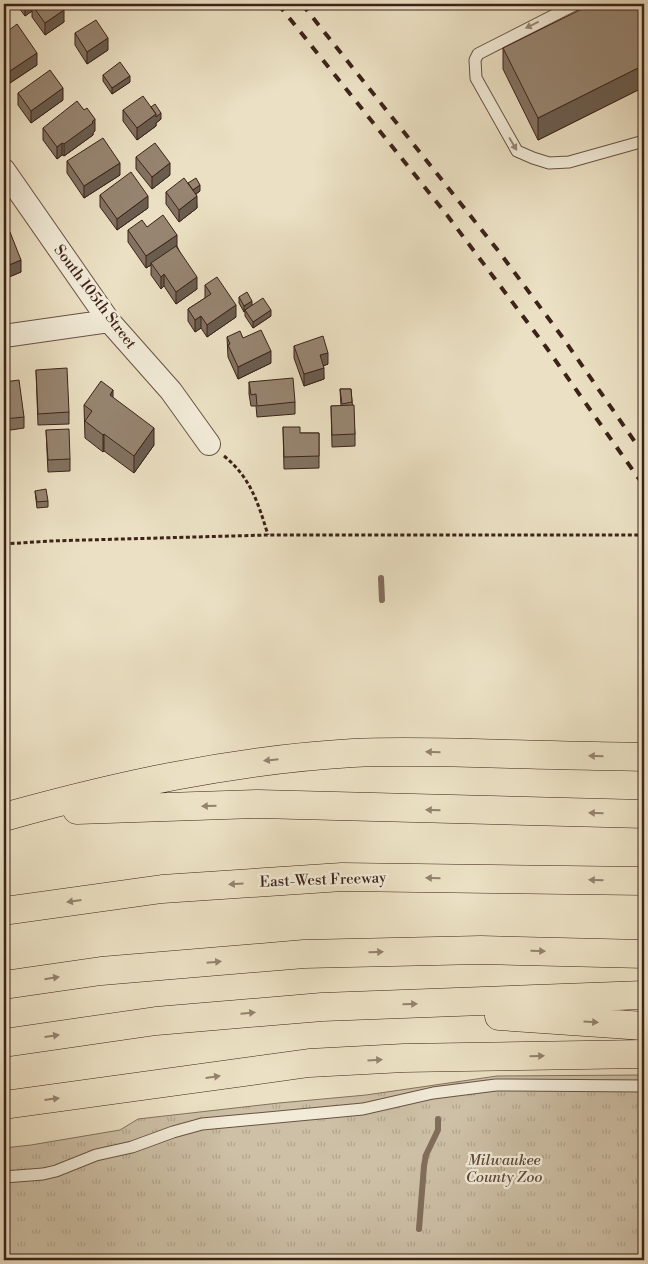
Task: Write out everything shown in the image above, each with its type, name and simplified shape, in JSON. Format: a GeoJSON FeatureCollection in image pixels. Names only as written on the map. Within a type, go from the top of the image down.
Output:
{"type":"FeatureCollection","features":[{"type":"Feature","properties":{"kind":"highway"},"geometry":{"type":"LineString","coordinates":[[4,818],[189,772],[237,764],[303,757],[355,753],[428,752],[644,757]]}},
{"type":"Feature","properties":{"kind":"highway"},"geometry":{"type":"LineString","coordinates":[[4,818],[62,811],[258,804],[644,814]]}},
{"type":"Feature","properties":{"kind":"highway","name":"East-West Freeway"},"geometry":{"type":"LineString","coordinates":[[4,911],[162,889],[342,877],[644,881]]}},
{"type":"Feature","properties":{"kind":"highway"},"geometry":{"type":"LineString","coordinates":[[4,986],[101,971],[304,954],[481,950],[644,954]]}},
{"type":"Feature","properties":{"kind":"highway"},"geometry":{"type":"LineString","coordinates":[[4,1043],[156,1021],[322,1007],[644,995]]}},
{"type":"Feature","properties":{"kind":"highway"},"geometry":{"type":"LineString","coordinates":[[439,1004],[502,1017],[644,1026]]}},
{"type":"Feature","properties":{"kind":"highway"},"geometry":{"type":"LineString","coordinates":[[4,1105],[309,1063],[404,1058],[644,1054]]}},
{"type":"Feature","properties":{"kind":"street","name":"South 105th Street"},"geometry":{"type":"LineString","coordinates":[[4,170],[109,321],[171,390],[209,444]]}},
{"type":"Feature","properties":{"kind":"street"},"geometry":{"type":"LineString","coordinates":[[4,336],[109,321]]}},
{"type":"Feature","properties":{"kind":"lane"},"geometry":{"type":"LineString","coordinates":[[576,4],[478,54],[474,69],[476,78],[517,151],[533,158],[549,163],[569,162],[644,142]]}},
{"type":"Feature","properties":{"kind":"lane"},"geometry":{"type":"LineString","coordinates":[[4,1176],[43,1174],[56,1171],[96,1155],[132,1147],[202,1124],[364,1109],[433,1093],[496,1085],[644,1086]]}},
{"type":"Feature","properties":{"kind":"path"},"geometry":{"type":"LineString","coordinates":[[209,444],[238,467],[254,494],[268,535]]}},
{"type":"Feature","properties":{"kind":"path"},"geometry":{"type":"LineString","coordinates":[[4,544],[268,535],[644,535]]}},
{"type":"Feature","properties":{"kind":"green space","name":"Milwaukee County Zoo"},"geometry":{"type":"Polygon","coordinates":[[[644,1075],[644,1260],[4,1260],[4,1148],[120,1130],[138,1119],[366,1095],[497,1076],[644,1075]]]}},
{"type":"Feature","properties":{"kind":"building"},"geometry":{"type":"Polygon","coordinates":[[[59,4],[64,10],[45,23],[32,5],[59,4]]]}},
{"type":"Feature","properties":{"kind":"building"},"geometry":{"type":"Polygon","coordinates":[[[592,4],[637,4],[644,18],[644,65],[538,118],[503,48],[592,4]]]}},
{"type":"Feature","properties":{"kind":"building"},"geometry":{"type":"Polygon","coordinates":[[[96,20],[108,38],[87,52],[75,33],[96,20]]]}},
{"type":"Feature","properties":{"kind":"building"},"geometry":{"type":"Polygon","coordinates":[[[17,24],[37,53],[10,71],[4,62],[4,34],[17,24]]]}},
{"type":"Feature","properties":{"kind":"building"},"geometry":{"type":"Polygon","coordinates":[[[120,62],[130,76],[112,88],[103,75],[120,62]]]}},
{"type":"Feature","properties":{"kind":"building"},"geometry":{"type":"Polygon","coordinates":[[[50,70],[63,88],[31,111],[18,93],[50,70]]]}},
{"type":"Feature","properties":{"kind":"building"},"geometry":{"type":"Polygon","coordinates":[[[143,96],[156,114],[137,128],[123,110],[143,96]]]}},
{"type":"Feature","properties":{"kind":"building"},"geometry":{"type":"Polygon","coordinates":[[[77,101],[84,110],[87,108],[95,119],[93,123],[57,147],[43,128],[77,101]]]}},
{"type":"Feature","properties":{"kind":"building"},"geometry":{"type":"Polygon","coordinates":[[[155,104],[161,113],[156,117],[151,107],[155,104]]]}},
{"type":"Feature","properties":{"kind":"building"},"geometry":{"type":"Polygon","coordinates":[[[103,138],[120,163],[84,186],[67,161],[103,138]]]}},
{"type":"Feature","properties":{"kind":"building"},"geometry":{"type":"Polygon","coordinates":[[[155,143],[170,163],[152,177],[136,157],[155,143]]]}},
{"type":"Feature","properties":{"kind":"building"},"geometry":{"type":"Polygon","coordinates":[[[131,172],[148,196],[117,219],[100,195],[131,172]]]}},
{"type":"Feature","properties":{"kind":"building"},"geometry":{"type":"Polygon","coordinates":[[[184,178],[197,196],[179,210],[166,192],[184,178]]]}},
{"type":"Feature","properties":{"kind":"building"},"geometry":{"type":"Polygon","coordinates":[[[196,178],[200,185],[193,190],[188,183],[196,178]]]}},
{"type":"Feature","properties":{"kind":"building"},"geometry":{"type":"Polygon","coordinates":[[[163,215],[177,235],[146,256],[128,230],[142,220],[147,227],[163,215]]]}},
{"type":"Feature","properties":{"kind":"building"},"geometry":{"type":"Polygon","coordinates":[[[10,232],[21,260],[9,265],[7,261],[4,262],[4,235],[10,232]]]}},
{"type":"Feature","properties":{"kind":"building"},"geometry":{"type":"Polygon","coordinates":[[[176,246],[197,277],[176,292],[164,274],[161,277],[151,263],[176,246]]]}},
{"type":"Feature","properties":{"kind":"building"},"geometry":{"type":"Polygon","coordinates":[[[217,277],[236,305],[207,325],[201,316],[195,320],[188,309],[211,294],[205,285],[217,277]]]}},
{"type":"Feature","properties":{"kind":"building"},"geometry":{"type":"Polygon","coordinates":[[[247,292],[252,301],[244,306],[239,297],[247,292]]]}},
{"type":"Feature","properties":{"kind":"building"},"geometry":{"type":"Polygon","coordinates":[[[263,298],[271,310],[253,322],[245,310],[263,298]]]}},
{"type":"Feature","properties":{"kind":"building"},"geometry":{"type":"Polygon","coordinates":[[[261,330],[271,351],[238,367],[228,345],[230,344],[227,337],[240,331],[243,338],[261,330]]]}},
{"type":"Feature","properties":{"kind":"building"},"geometry":{"type":"Polygon","coordinates":[[[323,336],[328,353],[320,355],[324,368],[304,374],[294,346],[323,336]]]}},
{"type":"Feature","properties":{"kind":"building"},"geometry":{"type":"Polygon","coordinates":[[[67,368],[69,412],[38,414],[36,370],[67,368]]]}},
{"type":"Feature","properties":{"kind":"building"},"geometry":{"type":"Polygon","coordinates":[[[293,378],[295,402],[257,406],[256,394],[251,395],[249,382],[293,378]]]}},
{"type":"Feature","properties":{"kind":"building"},"geometry":{"type":"Polygon","coordinates":[[[19,380],[24,417],[4,419],[4,382],[19,380]]]}},
{"type":"Feature","properties":{"kind":"building"},"geometry":{"type":"Polygon","coordinates":[[[101,381],[113,390],[110,395],[154,428],[134,456],[85,421],[92,411],[84,405],[101,381]]]}},
{"type":"Feature","properties":{"kind":"building"},"geometry":{"type":"Polygon","coordinates":[[[340,389],[351,389],[352,402],[342,404],[340,389]]]}},
{"type":"Feature","properties":{"kind":"building"},"geometry":{"type":"Polygon","coordinates":[[[354,405],[355,434],[332,435],[331,406],[354,405]]]}},
{"type":"Feature","properties":{"kind":"building"},"geometry":{"type":"Polygon","coordinates":[[[283,427],[300,427],[300,433],[319,433],[319,456],[284,457],[283,427]]]}},
{"type":"Feature","properties":{"kind":"building"},"geometry":{"type":"Polygon","coordinates":[[[69,429],[70,459],[48,460],[46,430],[69,429]]]}},
{"type":"Feature","properties":{"kind":"building"},"geometry":{"type":"Polygon","coordinates":[[[46,489],[48,501],[37,502],[35,491],[46,489]]]}},
{"type":"Feature","properties":{"kind":"waterway"},"geometry":{"type":"LineString","coordinates":[[381,578],[382,600]]}},
{"type":"Feature","properties":{"kind":"waterway"},"geometry":{"type":"LineString","coordinates":[[419,1229],[424,1166],[426,1155],[438,1130],[438,1119]]}},
{"type":"Feature","properties":{"kind":"railway"},"geometry":{"type":"LineString","coordinates":[[278,4],[447,215],[546,347],[644,486]]}},
{"type":"Feature","properties":{"kind":"railway"},"geometry":{"type":"LineString","coordinates":[[302,4],[500,253],[563,338],[644,455]]}}]}
